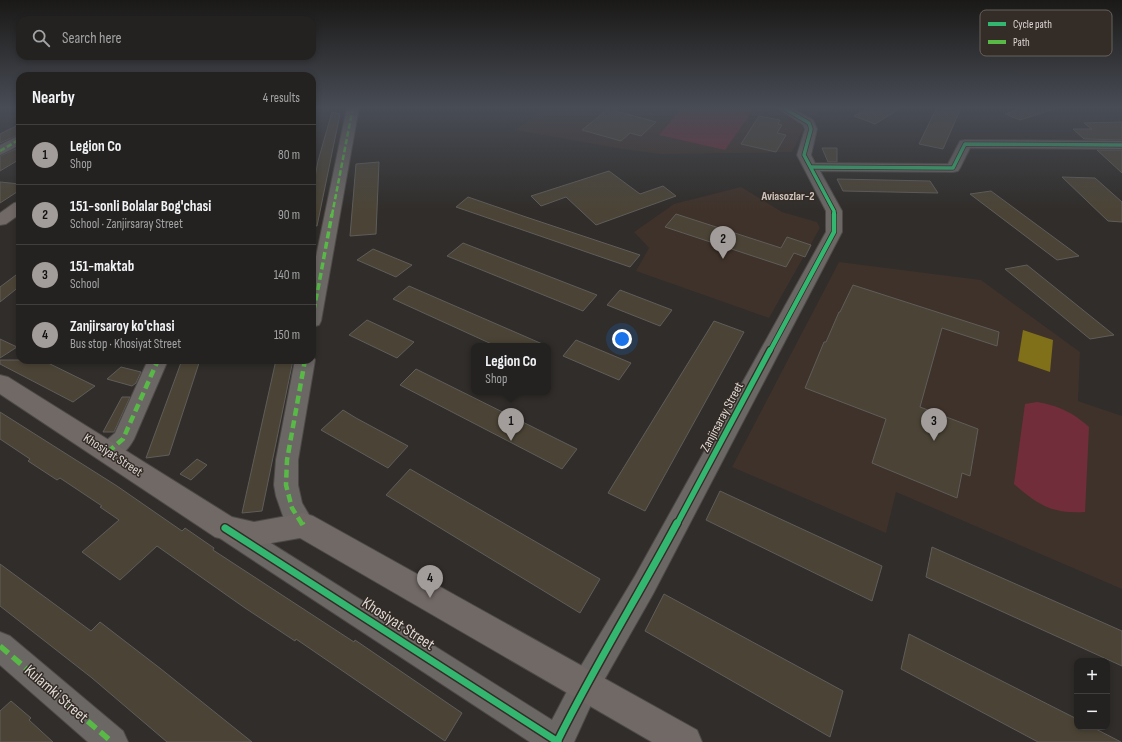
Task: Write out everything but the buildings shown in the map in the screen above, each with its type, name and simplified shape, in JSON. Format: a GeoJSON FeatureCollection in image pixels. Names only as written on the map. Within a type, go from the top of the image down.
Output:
{"type":"FeatureCollection","features":[{"type":"Feature","properties":{"kind":"main road"},"geometry":{"type":"LineString","coordinates":[[0,220],[16,210]]}},
{"type":"Feature","properties":{"kind":"main road","name":"Khosiyat Street"},"geometry":{"type":"LineString","coordinates":[[0,383],[225,528],[254,534],[303,525]]}},
{"type":"Feature","properties":{"kind":"main road"},"geometry":{"type":"LineString","coordinates":[[303,525],[685,742]]}},
{"type":"Feature","properties":{"kind":"street"},"geometry":{"type":"LineString","coordinates":[[0,151],[16,142]]}},
{"type":"Feature","properties":{"kind":"street"},"geometry":{"type":"LineString","coordinates":[[316,300],[346,142]]}},
{"type":"Feature","properties":{"kind":"street","name":"Zanjirsaray Street"},"geometry":{"type":"LineString","coordinates":[[557,742],[585,686],[644,585],[834,232],[834,211],[804,155],[807,142]]}},
{"type":"Feature","properties":{"kind":"street"},"geometry":{"type":"LineString","coordinates":[[811,166],[953,168],[966,144],[1122,145]]}},
{"type":"Feature","properties":{"kind":"street"},"geometry":{"type":"LineString","coordinates":[[108,452],[123,439],[156,364]]}},
{"type":"Feature","properties":{"kind":"street"},"geometry":{"type":"LineString","coordinates":[[303,525],[292,508],[286,485],[287,460],[304,364]]}},
{"type":"Feature","properties":{"kind":"street","name":"Khosiyat Street"},"geometry":{"type":"LineString","coordinates":[[225,528],[557,742]]}},
{"type":"Feature","properties":{"kind":"street","name":"Kulamki Street"},"geometry":{"type":"LineString","coordinates":[[0,646],[112,742]]}},
{"type":"Feature","properties":{"kind":"shaded area"},"geometry":{"type":"Polygon","coordinates":[[[581,142],[797,142],[792,152],[661,154],[581,142]]]}},
{"type":"Feature","properties":{"kind":"shaded area"},"geometry":{"type":"Polygon","coordinates":[[[688,142],[731,142],[725,150],[688,142]]]}},
{"type":"Feature","properties":{"kind":"shaded area"},"geometry":{"type":"Polygon","coordinates":[[[741,187],[782,212],[817,222],[820,228],[769,318],[636,271],[649,248],[634,232],[674,204],[741,187]]]}},
{"type":"Feature","properties":{"kind":"shaded area"},"geometry":{"type":"Polygon","coordinates":[[[839,262],[981,280],[1080,352],[1078,401],[1122,416],[1122,589],[896,492],[886,533],[732,467],[839,262]]]}},
{"type":"Feature","properties":{"kind":"shaded area"},"geometry":{"type":"Polygon","coordinates":[[[1023,330],[1053,340],[1050,372],[1018,361],[1023,330]]]}},
{"type":"Feature","properties":{"kind":"shaded area"},"geometry":{"type":"Polygon","coordinates":[[[1037,402],[1052,405],[1065,410],[1077,417],[1089,427],[1085,512],[1054,510],[1046,507],[1031,498],[1014,484],[1025,404],[1037,402]]]}},
{"type":"Feature","properties":{"kind":"marked path"},"geometry":{"type":"LineString","coordinates":[[0,151],[16,142]]}},
{"type":"Feature","properties":{"kind":"marked path"},"geometry":{"type":"LineString","coordinates":[[316,300],[346,142]]}},
{"type":"Feature","properties":{"kind":"marked path"},"geometry":{"type":"LineString","coordinates":[[108,452],[123,439],[156,364]]}},
{"type":"Feature","properties":{"kind":"marked path"},"geometry":{"type":"LineString","coordinates":[[303,525],[292,508],[286,485],[287,460],[304,364]]}},
{"type":"Feature","properties":{"kind":"marked path"},"geometry":{"type":"LineString","coordinates":[[0,646],[112,742]]}},
{"type":"Feature","properties":{"kind":"cycle path"},"geometry":{"type":"LineString","coordinates":[[557,742],[585,686],[644,585],[834,232],[834,211],[804,155],[808,142]]}},
{"type":"Feature","properties":{"kind":"cycle path"},"geometry":{"type":"LineString","coordinates":[[811,167],[953,168],[965,144],[1122,145]]}},
{"type":"Feature","properties":{"kind":"cycle path"},"geometry":{"type":"LineString","coordinates":[[225,528],[558,742]]}},
{"type":"Feature","properties":{"kind":"place","name":"151-sonli Bolalar Bog'chasi"},"geometry":{"type":"Point","coordinates":[723,259]}},
{"type":"Feature","properties":{"kind":"place","name":"Legion Co"},"geometry":{"type":"Point","coordinates":[511,441]}},
{"type":"Feature","properties":{"kind":"place","name":"151-maktab"},"geometry":{"type":"Point","coordinates":[934,441]}},
{"type":"Feature","properties":{"kind":"place","name":"Zanjirsaroy ko'chasi"},"geometry":{"type":"Point","coordinates":[430,598]}},
{"type":"Feature","properties":{"kind":"district","name":"Aviasozlar-2"},"geometry":{"type":"Point","coordinates":[788,196]}}]}
